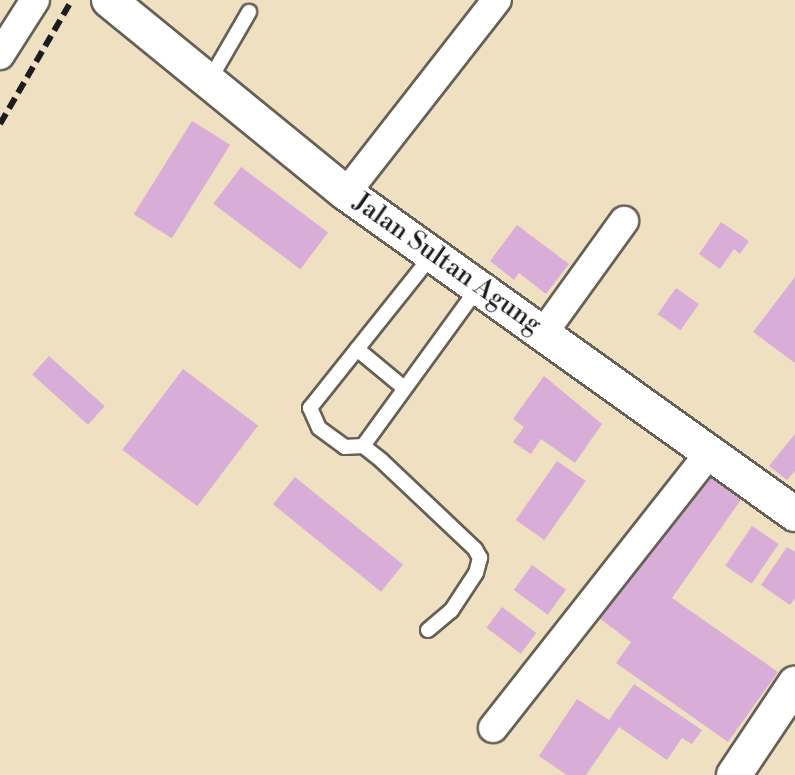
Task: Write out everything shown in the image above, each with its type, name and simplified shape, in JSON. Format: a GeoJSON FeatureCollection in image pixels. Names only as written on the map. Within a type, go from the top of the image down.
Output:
{"type":"FeatureCollection","features":[{"type":"Feature","properties":{"kind":"street"},"geometry":{"type":"LineString","coordinates":[[0,55],[35,0]]}},
{"type":"Feature","properties":{"kind":"street"},"geometry":{"type":"LineString","coordinates":[[346,193],[497,0]]}},
{"type":"Feature","properties":{"kind":"street","name":"Jalan Sultan Agung"},"geometry":{"type":"LineString","coordinates":[[121,5],[206,85],[346,193],[795,514]]}},
{"type":"Feature","properties":{"kind":"street"},"geometry":{"type":"LineString","coordinates":[[544,332],[624,221]]}},
{"type":"Feature","properties":{"kind":"street"},"geometry":{"type":"LineString","coordinates":[[493,728],[711,451]]}},
{"type":"Feature","properties":{"kind":"street"},"geometry":{"type":"LineString","coordinates":[[734,775],[795,684]]}},
{"type":"Feature","properties":{"kind":"lane"},"geometry":{"type":"LineString","coordinates":[[206,85],[249,12]]}},
{"type":"Feature","properties":{"kind":"lane"},"geometry":{"type":"LineString","coordinates":[[428,630],[451,611],[480,558],[363,446],[345,447],[319,428],[310,408],[432,255]]}},
{"type":"Feature","properties":{"kind":"lane"},"geometry":{"type":"LineString","coordinates":[[363,446],[477,289]]}},
{"type":"Feature","properties":{"kind":"lane"},"geometry":{"type":"LineString","coordinates":[[357,349],[404,388]]}},
{"type":"Feature","properties":{"kind":"building"},"geometry":{"type":"Polygon","coordinates":[[[192,121],[230,145],[172,238],[134,214],[192,121]]]}},
{"type":"Feature","properties":{"kind":"building"},"geometry":{"type":"Polygon","coordinates":[[[241,167],[328,233],[300,269],[213,204],[241,167]]]}},
{"type":"Feature","properties":{"kind":"building"},"geometry":{"type":"Polygon","coordinates":[[[721,222],[749,241],[740,254],[734,249],[720,269],[699,254],[721,222]]]}},
{"type":"Feature","properties":{"kind":"building"},"geometry":{"type":"Polygon","coordinates":[[[517,225],[569,264],[546,294],[519,273],[514,280],[490,261],[517,225]]]}},
{"type":"Feature","properties":{"kind":"building"},"geometry":{"type":"Polygon","coordinates":[[[795,277],[795,363],[753,332],[795,277]]]}},
{"type":"Feature","properties":{"kind":"building"},"geometry":{"type":"Polygon","coordinates":[[[676,288],[699,304],[681,330],[658,314],[676,288]]]}},
{"type":"Feature","properties":{"kind":"building"},"geometry":{"type":"Polygon","coordinates":[[[49,356],[105,406],[88,425],[32,375],[49,356]]]}},
{"type":"Feature","properties":{"kind":"building"},"geometry":{"type":"Polygon","coordinates":[[[183,369],[258,426],[197,506],[122,450],[183,369]]]}},
{"type":"Feature","properties":{"kind":"building"},"geometry":{"type":"Polygon","coordinates":[[[544,376],[602,424],[575,463],[541,439],[531,454],[513,442],[524,427],[513,419],[544,376]]]}},
{"type":"Feature","properties":{"kind":"building"},"geometry":{"type":"Polygon","coordinates":[[[795,434],[795,471],[787,480],[769,466],[795,434]]]}},
{"type":"Feature","properties":{"kind":"building"},"geometry":{"type":"Polygon","coordinates":[[[557,461],[586,481],[544,540],[516,520],[557,461]]]}},
{"type":"Feature","properties":{"kind":"building"},"geometry":{"type":"Polygon","coordinates":[[[712,467],[747,491],[672,598],[778,672],[728,742],[616,663],[631,642],[599,618],[712,467]]]}},
{"type":"Feature","properties":{"kind":"building"},"geometry":{"type":"Polygon","coordinates":[[[295,477],[403,564],[381,592],[273,504],[295,477]]]}},
{"type":"Feature","properties":{"kind":"building"},"geometry":{"type":"Polygon","coordinates":[[[752,526],[779,544],[752,584],[725,566],[752,526]]]}},
{"type":"Feature","properties":{"kind":"building"},"geometry":{"type":"Polygon","coordinates":[[[787,547],[795,552],[795,598],[790,605],[761,585],[787,547]]]}},
{"type":"Feature","properties":{"kind":"building"},"geometry":{"type":"Polygon","coordinates":[[[532,565],[566,590],[548,615],[514,590],[532,565]]]}},
{"type":"Feature","properties":{"kind":"building"},"geometry":{"type":"Polygon","coordinates":[[[502,607],[536,633],[521,654],[486,628],[502,607]]]}},
{"type":"Feature","properties":{"kind":"building"},"geometry":{"type":"Polygon","coordinates":[[[634,684],[702,730],[692,744],[682,738],[667,760],[619,727],[586,775],[567,775],[539,756],[577,699],[609,720],[634,684]]]}},
{"type":"Feature","properties":{"kind":"railway"},"geometry":{"type":"LineString","coordinates":[[0,124],[72,0]]}}]}
